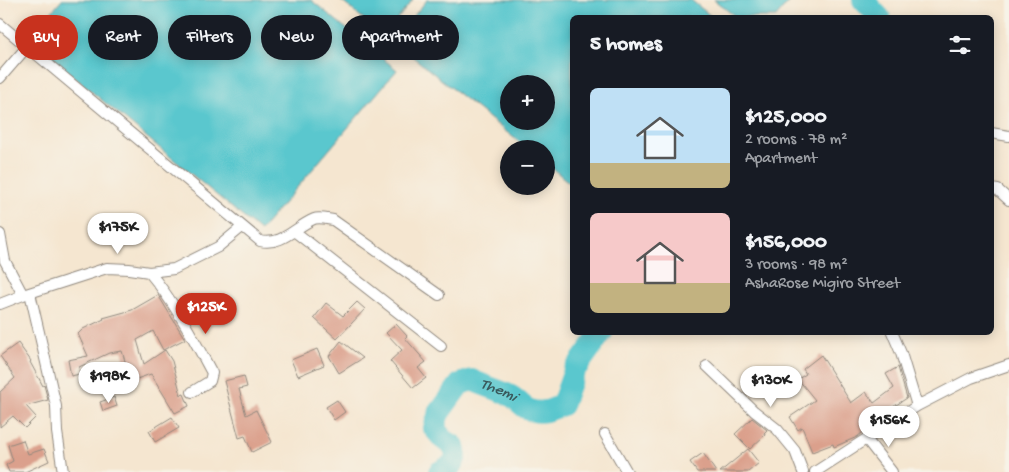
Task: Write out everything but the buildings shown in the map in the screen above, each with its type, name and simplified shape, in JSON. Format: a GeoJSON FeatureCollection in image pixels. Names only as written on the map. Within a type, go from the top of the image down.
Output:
{"type":"FeatureCollection","features":[{"type":"Feature","properties":{"kind":"street"},"geometry":{"type":"LineString","coordinates":[[0,24],[15,38]]}},
{"type":"Feature","properties":{"kind":"street"},"geometry":{"type":"LineString","coordinates":[[0,78],[16,60]]}},
{"type":"Feature","properties":{"kind":"street"},"geometry":{"type":"LineString","coordinates":[[40,60],[260,241],[267,243],[284,238],[315,218],[333,220],[439,295]]}},
{"type":"Feature","properties":{"kind":"street"},"geometry":{"type":"LineString","coordinates":[[994,134],[1009,136]]}},
{"type":"Feature","properties":{"kind":"street"},"geometry":{"type":"LineString","coordinates":[[994,189],[998,190],[1009,200]]}},
{"type":"Feature","properties":{"kind":"street"},"geometry":{"type":"LineString","coordinates":[[0,304],[107,268],[129,268],[150,272],[174,269],[218,247],[242,227]]}},
{"type":"Feature","properties":{"kind":"street"},"geometry":{"type":"LineString","coordinates":[[294,231],[440,346]]}},
{"type":"Feature","properties":{"kind":"street"},"geometry":{"type":"LineString","coordinates":[[0,234],[5,261],[26,294],[56,406],[56,432],[63,472]]}},
{"type":"Feature","properties":{"kind":"street"},"geometry":{"type":"LineString","coordinates":[[150,272],[183,319],[212,373],[210,382],[192,392]]}},
{"type":"Feature","properties":{"kind":"street"},"geometry":{"type":"LineString","coordinates":[[893,335],[918,406]]}},
{"type":"Feature","properties":{"kind":"street"},"geometry":{"type":"LineString","coordinates":[[707,366],[754,411],[777,429],[795,451],[803,472]]}},
{"type":"Feature","properties":{"kind":"street"},"geometry":{"type":"LineString","coordinates":[[815,472],[918,406],[972,378],[1009,366]]}},
{"type":"Feature","properties":{"kind":"street"},"geometry":{"type":"LineString","coordinates":[[605,434],[626,472]]}},
{"type":"Feature","properties":{"kind":"street"},"geometry":{"type":"LineString","coordinates":[[867,440],[892,472]]}},
{"type":"Feature","properties":{"kind":"water"},"geometry":{"type":"Polygon","coordinates":[[[62,0],[311,0],[329,15],[261,15],[261,60],[332,60],[332,17],[342,25],[342,60],[385,60],[397,70],[260,231],[53,60],[78,60],[78,15],[49,15],[62,0]]]}},
{"type":"Feature","properties":{"kind":"water"},"geometry":{"type":"Polygon","coordinates":[[[340,0],[413,0],[401,15],[359,15],[340,0]]]}},
{"type":"Feature","properties":{"kind":"water"},"geometry":{"type":"Polygon","coordinates":[[[427,0],[691,0],[710,15],[570,15],[570,183],[555,171],[555,140],[517,140],[504,130],[555,130],[555,75],[500,75],[500,127],[417,60],[459,60],[459,15],[415,15],[427,0]]]}},
{"type":"Feature","properties":{"kind":"water"},"geometry":{"type":"Polygon","coordinates":[[[714,0],[790,0],[778,15],[733,15],[714,0]]]}},
{"type":"Feature","properties":{"kind":"waterway","name":"Themi"},"geometry":{"type":"LineString","coordinates":[[863,0],[877,15]]}},
{"type":"Feature","properties":{"kind":"waterway","name":"Themi"},"geometry":{"type":"LineString","coordinates":[[439,472],[453,464],[456,456],[454,446],[443,439],[434,428],[439,413],[460,384],[472,380],[512,396],[532,411],[541,412],[554,409],[562,405],[574,371],[600,335]]}}]}
